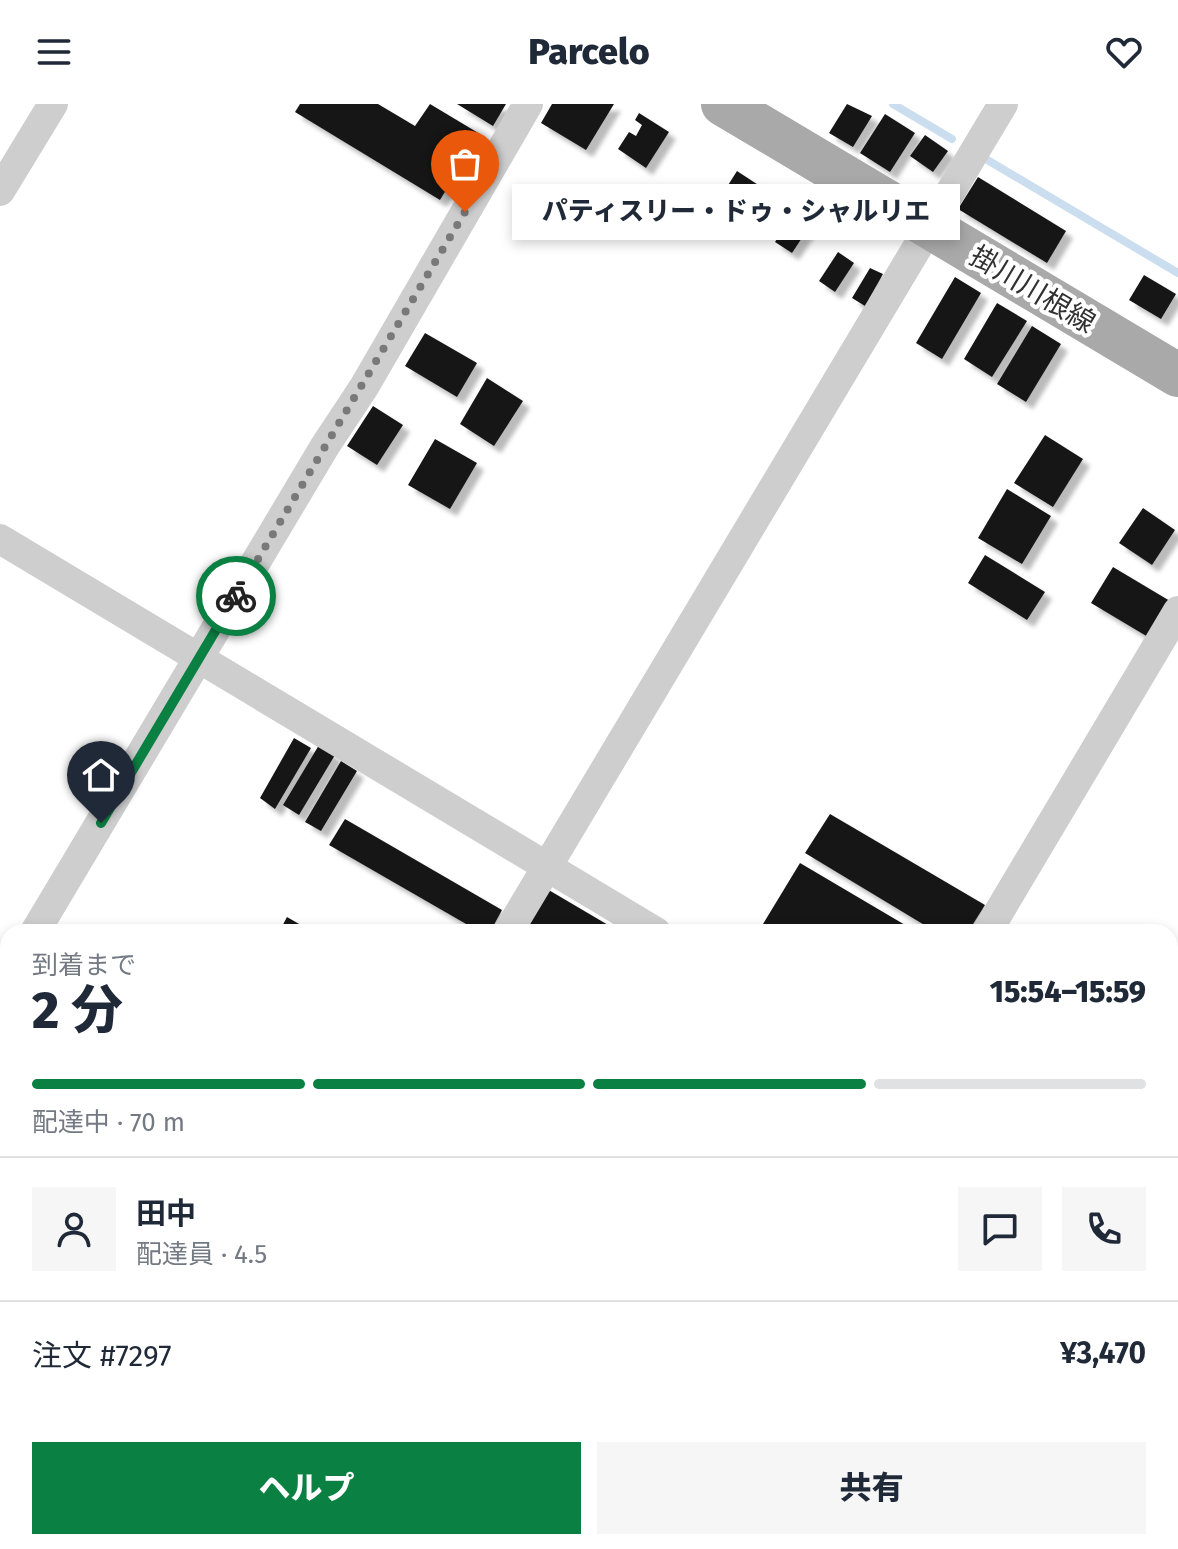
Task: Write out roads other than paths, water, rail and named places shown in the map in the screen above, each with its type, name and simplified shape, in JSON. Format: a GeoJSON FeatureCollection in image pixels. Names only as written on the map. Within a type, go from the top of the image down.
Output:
{"type":"FeatureCollection","features":[{"type":"Feature","properties":{"kind":"main road","name":"掛川川根線"},"geometry":{"type":"LineString","coordinates":[[723,104],[1178,375]]}},
{"type":"Feature","properties":{"kind":"street"},"geometry":{"type":"LineString","coordinates":[[0,191],[53,104]]}},
{"type":"Feature","properties":{"kind":"street"},"geometry":{"type":"LineString","coordinates":[[40,924],[325,446],[364,387],[528,104]]}},
{"type":"Feature","properties":{"kind":"street"},"geometry":{"type":"LineString","coordinates":[[513,924],[1003,104]]}},
{"type":"Feature","properties":{"kind":"street"},"geometry":{"type":"LineString","coordinates":[[0,539],[643,924]]}},
{"type":"Feature","properties":{"kind":"street"},"geometry":{"type":"LineString","coordinates":[[992,924],[1178,611]]}},
{"type":"Feature","properties":{"kind":"waterway"},"geometry":{"type":"LineString","coordinates":[[893,104],[952,139]]}},
{"type":"Feature","properties":{"kind":"waterway"},"geometry":{"type":"LineString","coordinates":[[984,158],[1178,273]]}},
{"type":"Feature","properties":{"kind":"place","name":"パティスリー・ドゥ・シャルリエ"},"geometry":{"type":"Point","coordinates":[465,212]}}]}
